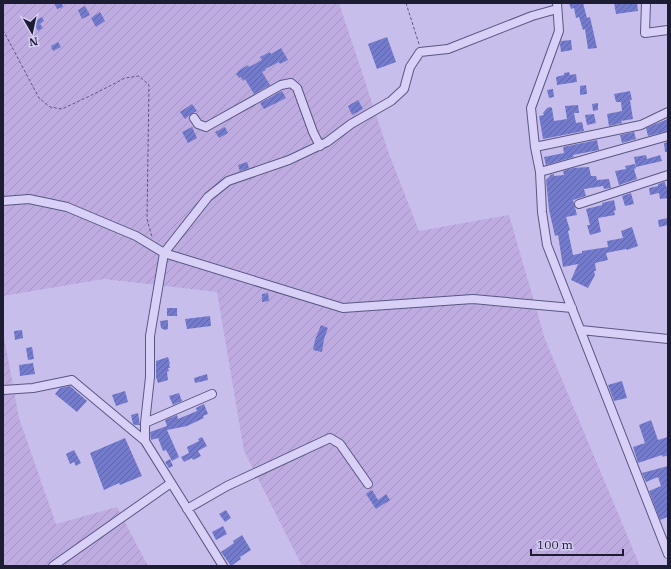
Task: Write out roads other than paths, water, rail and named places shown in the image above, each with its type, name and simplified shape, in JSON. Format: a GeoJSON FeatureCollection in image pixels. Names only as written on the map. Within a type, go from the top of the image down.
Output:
{"type":"FeatureCollection","features":[{"type":"Feature","properties":{"kind":"street"},"geometry":{"type":"LineString","coordinates":[[646,3],[645,32],[668,30]]}},
{"type":"Feature","properties":{"kind":"street"},"geometry":{"type":"LineString","coordinates":[[145,441],[145,423],[150,377],[150,336],[164,253],[208,197],[228,181],[289,160],[320,146],[351,124],[391,101],[404,89],[410,67],[420,52],[448,49],[557,6],[559,32],[531,108],[540,172],[542,212],[547,245],[668,554]]}},
{"type":"Feature","properties":{"kind":"street"},"geometry":{"type":"LineString","coordinates":[[194,118],[198,124],[206,127],[281,85],[292,83],[297,88],[313,132],[320,146]]}},
{"type":"Feature","properties":{"kind":"street"},"geometry":{"type":"LineString","coordinates":[[536,148],[641,125],[668,112]]}},
{"type":"Feature","properties":{"kind":"street"},"geometry":{"type":"LineString","coordinates":[[540,172],[668,136]]}},
{"type":"Feature","properties":{"kind":"street"},"geometry":{"type":"LineString","coordinates":[[579,204],[668,176]]}},
{"type":"Feature","properties":{"kind":"street"},"geometry":{"type":"LineString","coordinates":[[3,201],[29,199],[67,207],[136,236],[164,253],[343,308],[473,299],[572,308]]}},
{"type":"Feature","properties":{"kind":"street"},"geometry":{"type":"LineString","coordinates":[[581,330],[668,339]]}},
{"type":"Feature","properties":{"kind":"street"},"geometry":{"type":"LineString","coordinates":[[3,390],[33,388],[72,380],[145,441],[223,566]]}},
{"type":"Feature","properties":{"kind":"street"},"geometry":{"type":"LineString","coordinates":[[145,423],[212,394]]}},
{"type":"Feature","properties":{"kind":"street"},"geometry":{"type":"LineString","coordinates":[[187,509],[233,482],[330,438],[340,444],[368,484]]}},
{"type":"Feature","properties":{"kind":"street"},"geometry":{"type":"LineString","coordinates":[[52,566],[171,483]]}}]}
